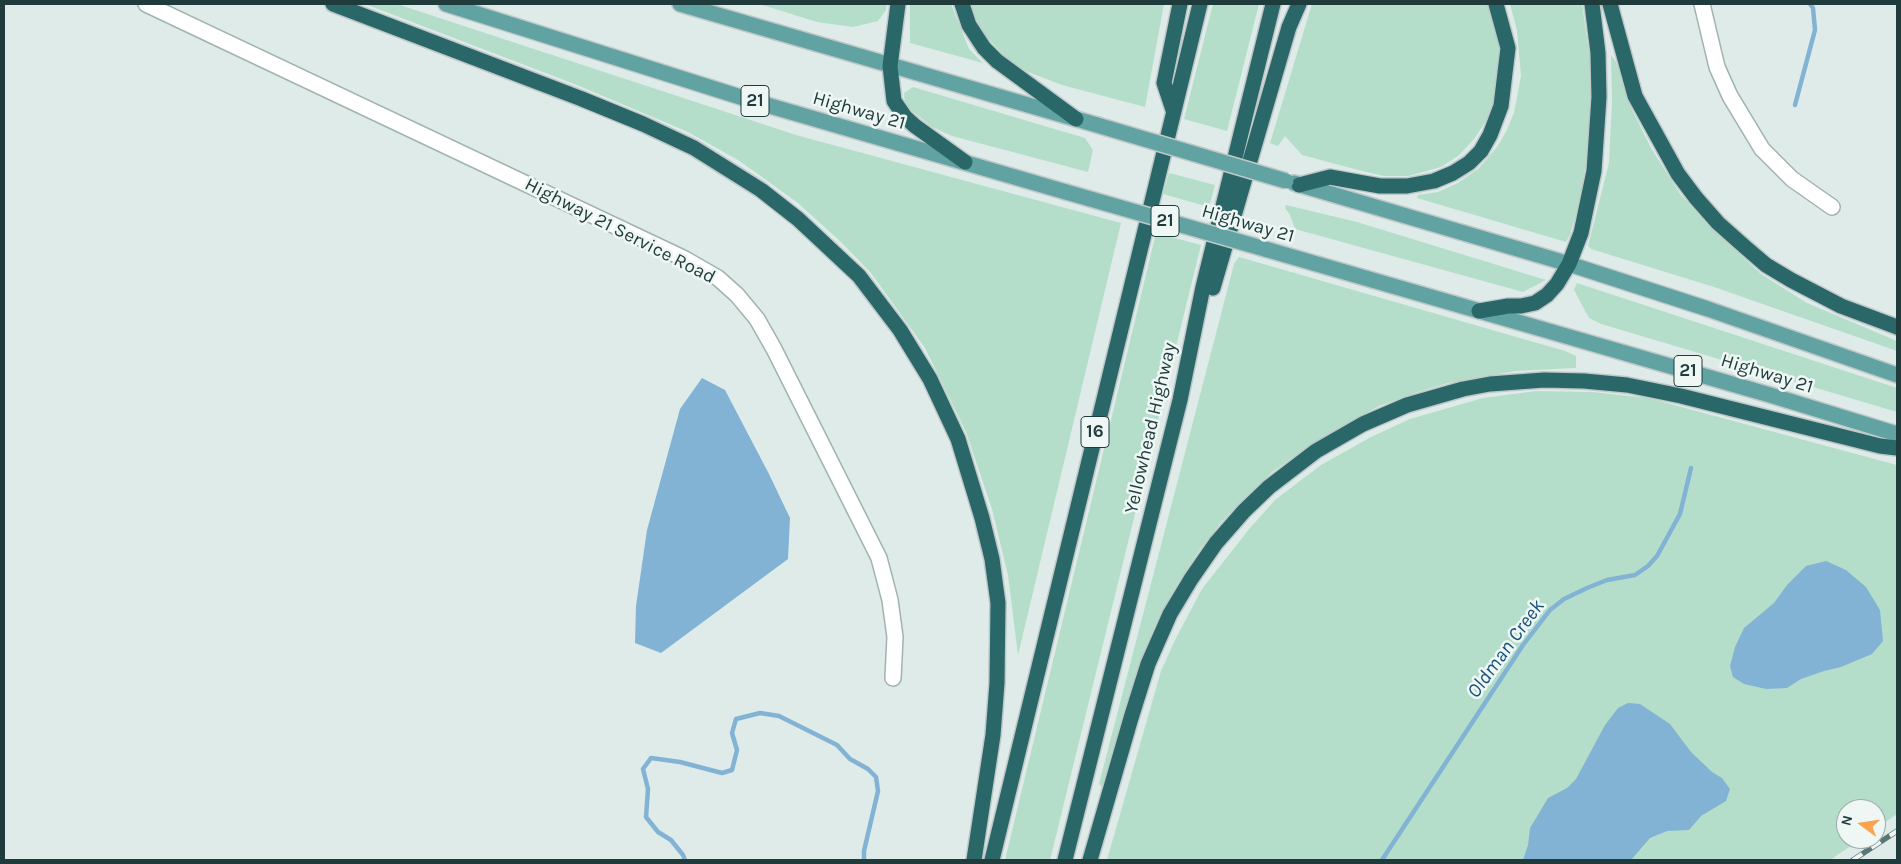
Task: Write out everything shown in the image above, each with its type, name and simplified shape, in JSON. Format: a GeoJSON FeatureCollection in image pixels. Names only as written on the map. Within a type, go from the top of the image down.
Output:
{"type":"FeatureCollection","features":[{"type":"Feature","properties":{"kind":"highway"},"geometry":{"type":"LineString","coordinates":[[333,4],[608,110],[694,148],[761,190],[798,219],[859,276],[900,330],[946,409],[958,439],[982,518],[992,559],[997,594],[998,641],[993,735],[974,860]]}},
{"type":"Feature","properties":{"kind":"highway"},"geometry":{"type":"LineString","coordinates":[[898,4],[890,66],[894,101],[905,117],[965,162]]}},
{"type":"Feature","properties":{"kind":"highway"},"geometry":{"type":"LineString","coordinates":[[962,4],[969,25],[984,48],[997,61],[1076,119]]}},
{"type":"Feature","properties":{"kind":"highway"},"geometry":{"type":"LineString","coordinates":[[1173,110],[1164,83],[1180,4]]}},
{"type":"Feature","properties":{"kind":"highway","name":"16"},"geometry":{"type":"LineString","coordinates":[[992,860],[1200,4]]}},
{"type":"Feature","properties":{"kind":"highway","name":"Yellowhead Highway"},"geometry":{"type":"LineString","coordinates":[[1065,860],[1180,400],[1203,287],[1273,4]]}},
{"type":"Feature","properties":{"kind":"highway"},"geometry":{"type":"LineString","coordinates":[[1180,400],[1289,28],[1299,4]]}},
{"type":"Feature","properties":{"kind":"highway"},"geometry":{"type":"LineString","coordinates":[[1293,183],[1330,177],[1380,186],[1408,186],[1434,181],[1453,173],[1469,163],[1480,151],[1490,135],[1501,106],[1508,48],[1496,4]]}},
{"type":"Feature","properties":{"kind":"highway"},"geometry":{"type":"LineString","coordinates":[[1479,311],[1534,303],[1548,295],[1569,264],[1581,233],[1589,198],[1596,145],[1599,97],[1598,53],[1592,4]]}},
{"type":"Feature","properties":{"kind":"highway"},"geometry":{"type":"LineString","coordinates":[[1610,4],[1635,96],[1678,174],[1718,223],[1766,264],[1791,280],[1841,306],[1897,327]]}},
{"type":"Feature","properties":{"kind":"highway"},"geometry":{"type":"LineString","coordinates":[[1090,860],[1148,664],[1170,614],[1191,579],[1216,543],[1269,487],[1316,451],[1355,429],[1407,405],[1463,389],[1513,381],[1584,380],[1627,385],[1681,396],[1880,446],[1897,448]]}},
{"type":"Feature","properties":{"kind":"main road","name":"Highway 21"},"geometry":{"type":"LineString","coordinates":[[446,4],[753,101],[1770,395],[1897,434]]}},
{"type":"Feature","properties":{"kind":"main road"},"geometry":{"type":"LineString","coordinates":[[680,4],[1569,264],[1708,309],[1897,375]]}},
{"type":"Feature","properties":{"kind":"street","name":"Highway 21 Service Road"},"geometry":{"type":"LineString","coordinates":[[146,4],[685,259],[718,278],[737,295],[757,320],[774,349],[879,558],[890,600],[895,637],[893,678]]}},
{"type":"Feature","properties":{"kind":"street"},"geometry":{"type":"LineString","coordinates":[[1702,4],[1717,67],[1730,96],[1762,149],[1792,179],[1832,207]]}},
{"type":"Feature","properties":{"kind":"green space"},"geometry":{"type":"Polygon","coordinates":[[[365,4],[397,4],[796,135],[1121,223],[1018,655],[1008,575],[992,509],[966,432],[925,348],[871,273],[841,242],[798,203],[762,177],[738,160],[688,132],[577,85],[365,4]]]}},
{"type":"Feature","properties":{"kind":"green space"},"geometry":{"type":"Polygon","coordinates":[[[759,4],[887,4],[886,10],[878,21],[853,27],[817,22],[759,4]]]}},
{"type":"Feature","properties":{"kind":"green space"},"geometry":{"type":"Polygon","coordinates":[[[910,4],[951,4],[969,49],[983,63],[910,43],[910,4]]]}},
{"type":"Feature","properties":{"kind":"green space"},"geometry":{"type":"Polygon","coordinates":[[[971,4],[1164,4],[1145,107],[1062,85],[1023,70],[1006,58],[980,29],[971,4]]]}},
{"type":"Feature","properties":{"kind":"green space"},"geometry":{"type":"Polygon","coordinates":[[[1213,4],[1259,4],[1227,131],[1184,119],[1213,4]]]}},
{"type":"Feature","properties":{"kind":"green space"},"geometry":{"type":"Polygon","coordinates":[[[1312,4],[1488,4],[1499,36],[1502,59],[1495,101],[1486,121],[1474,139],[1458,156],[1441,167],[1408,176],[1384,176],[1302,155],[1285,136],[1278,146],[1270,143],[1312,4]]]}},
{"type":"Feature","properties":{"kind":"green space"},"geometry":{"type":"Polygon","coordinates":[[[1510,4],[1582,4],[1591,67],[1590,139],[1579,203],[1570,235],[1566,242],[1417,198],[1418,195],[1438,192],[1458,183],[1479,168],[1497,147],[1506,132],[1514,113],[1521,76],[1517,30],[1510,4]]]}},
{"type":"Feature","properties":{"kind":"green space"},"geometry":{"type":"Polygon","coordinates":[[[1611,55],[1616,62],[1632,110],[1651,148],[1680,194],[1710,227],[1761,274],[1807,303],[1897,341],[1897,351],[1714,287],[1591,249],[1588,246],[1609,163],[1612,102],[1611,55]]]}},
{"type":"Feature","properties":{"kind":"green space"},"geometry":{"type":"Polygon","coordinates":[[[913,87],[1085,138],[1093,150],[1088,172],[952,136],[932,127],[905,105],[904,93],[913,87]]]}},
{"type":"Feature","properties":{"kind":"green space"},"geometry":{"type":"Polygon","coordinates":[[[1169,173],[1215,185],[1209,207],[1163,194],[1169,173]]]}},
{"type":"Feature","properties":{"kind":"green space"},"geometry":{"type":"Polygon","coordinates":[[[1286,205],[1357,222],[1546,280],[1523,292],[1295,229],[1290,215],[1285,208],[1286,205]]]}},
{"type":"Feature","properties":{"kind":"green space"},"geometry":{"type":"Polygon","coordinates":[[[1156,233],[1201,245],[1050,860],[1005,860],[1156,233]]]}},
{"type":"Feature","properties":{"kind":"green space"},"geometry":{"type":"Polygon","coordinates":[[[1239,257],[1565,351],[1576,356],[1576,368],[1516,371],[1448,383],[1418,392],[1379,406],[1310,445],[1272,472],[1223,520],[1200,549],[1176,586],[1158,619],[1142,657],[1102,787],[1099,784],[1234,264],[1239,257]]]}},
{"type":"Feature","properties":{"kind":"green space"},"geometry":{"type":"Polygon","coordinates":[[[1577,283],[1897,388],[1897,412],[1601,324],[1589,318],[1574,290],[1577,283]]]}},
{"type":"Feature","properties":{"kind":"green space"},"geometry":{"type":"Polygon","coordinates":[[[1536,391],[1592,392],[1648,398],[1897,465],[1897,814],[1886,822],[1886,799],[1836,799],[1836,849],[1846,849],[1830,860],[1107,860],[1161,671],[1202,589],[1250,528],[1275,500],[1321,465],[1371,437],[1410,419],[1483,398],[1536,391]]]}},
{"type":"Feature","properties":{"kind":"water"},"geometry":{"type":"Polygon","coordinates":[[[702,378],[725,390],[790,518],[788,559],[661,653],[635,643],[636,606],[647,530],[680,409],[702,378]]]}},
{"type":"Feature","properties":{"kind":"water"},"geometry":{"type":"Polygon","coordinates":[[[1826,561],[1846,570],[1866,587],[1880,610],[1883,641],[1872,654],[1841,667],[1801,679],[1787,688],[1766,689],[1744,684],[1733,677],[1730,666],[1735,647],[1744,628],[1774,603],[1787,585],[1806,566],[1826,561]]]}},
{"type":"Feature","properties":{"kind":"water"},"geometry":{"type":"Polygon","coordinates":[[[1628,703],[1640,704],[1670,724],[1691,752],[1712,772],[1722,778],[1730,789],[1726,801],[1701,816],[1689,830],[1667,831],[1650,838],[1631,860],[1523,860],[1528,845],[1530,828],[1548,798],[1567,788],[1576,779],[1605,725],[1618,708],[1628,703]]]}},
{"type":"Feature","properties":{"kind":"waterway","name":"Oldman Creek"},"geometry":{"type":"LineString","coordinates":[[1795,105],[1815,30],[1813,8],[1810,4]]}},
{"type":"Feature","properties":{"kind":"waterway","name":"Oldman Creek"},"geometry":{"type":"LineString","coordinates":[[1382,860],[1523,645],[1550,610],[1564,599],[1587,588],[1607,580],[1635,575],[1648,566],[1657,556],[1680,514],[1691,468]]}},
{"type":"Feature","properties":{"kind":"waterway","name":"Oldman Creek"},"geometry":{"type":"LineString","coordinates":[[685,860],[671,840],[658,832],[646,817],[648,789],[643,769],[651,758],[680,762],[722,773],[732,770],[737,750],[732,733],[736,719],[760,713],[779,716],[837,745],[850,759],[868,769],[876,777],[878,791],[864,851],[864,860]]}},
{"type":"Feature","properties":{"kind":"railway"},"geometry":{"type":"LineString","coordinates":[[1853,860],[1897,831]]}}]}
